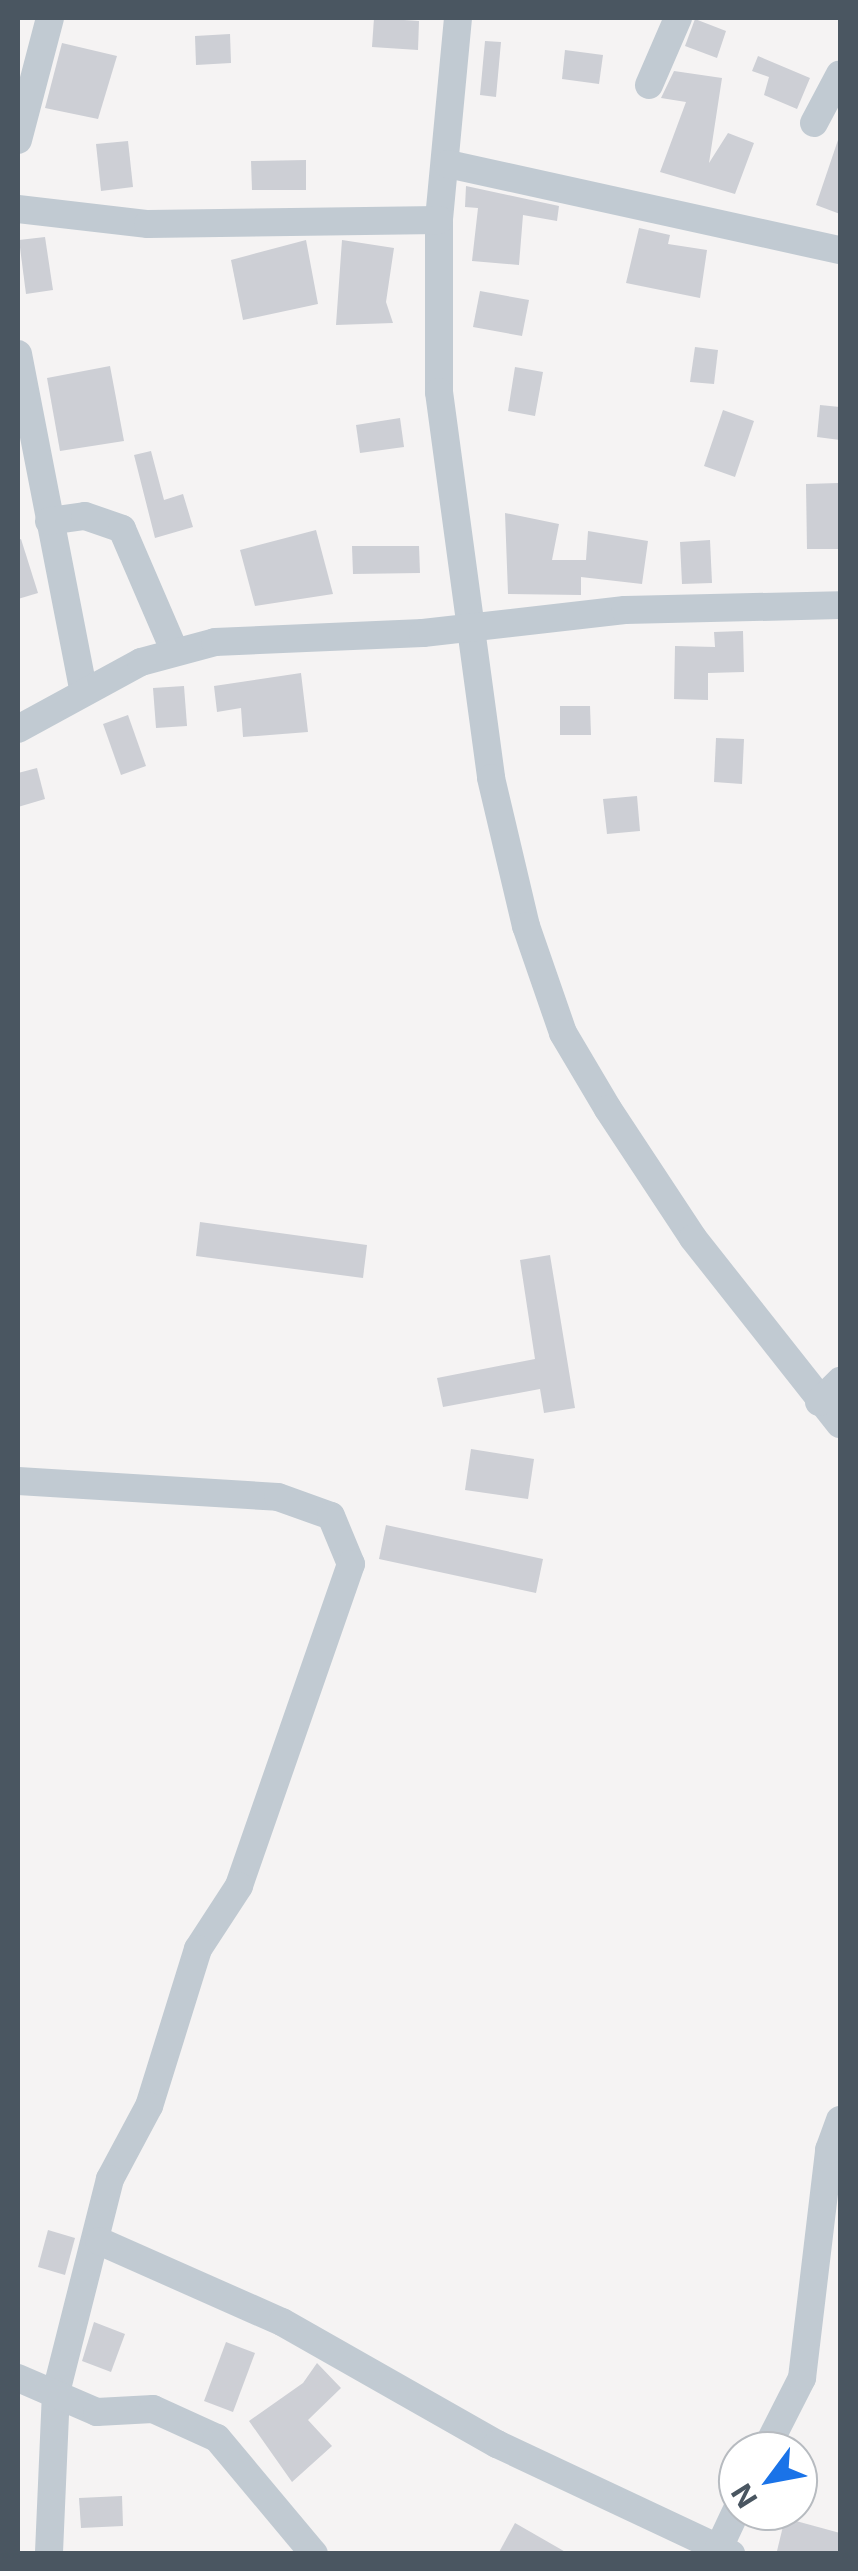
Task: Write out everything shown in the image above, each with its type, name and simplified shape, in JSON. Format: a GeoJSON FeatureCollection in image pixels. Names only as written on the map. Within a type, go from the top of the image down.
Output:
{"type":"FeatureCollection","features":[{"type":"Feature","properties":{"kind":"street"},"geometry":{"type":"LineString","coordinates":[[18,140],[50,18]]}},
{"type":"Feature","properties":{"kind":"street"},"geometry":{"type":"LineString","coordinates":[[458,18],[440,220],[439,392],[468,624],[526,926],[563,1033],[592,1084],[692,1238],[840,1424]]}},
{"type":"Feature","properties":{"kind":"street"},"geometry":{"type":"LineString","coordinates":[[649,85],[678,18]]}},
{"type":"Feature","properties":{"kind":"street"},"geometry":{"type":"LineString","coordinates":[[814,123],[840,74]]}},
{"type":"Feature","properties":{"kind":"street"},"geometry":{"type":"LineString","coordinates":[[448,164],[840,250]]}},
{"type":"Feature","properties":{"kind":"street"},"geometry":{"type":"LineString","coordinates":[[18,209],[148,224],[440,220]]}},
{"type":"Feature","properties":{"kind":"street"},"geometry":{"type":"LineString","coordinates":[[18,354],[25,427],[49,520],[84,692]]}},
{"type":"Feature","properties":{"kind":"street"},"geometry":{"type":"LineString","coordinates":[[49,520],[85,516],[122,529],[174,650]]}},
{"type":"Feature","properties":{"kind":"street"},"geometry":{"type":"LineString","coordinates":[[18,729],[84,692],[174,650],[625,610],[840,605]]}},
{"type":"Feature","properties":{"kind":"street"},"geometry":{"type":"LineString","coordinates":[[819,1402],[840,1381]]}},
{"type":"Feature","properties":{"kind":"street"},"geometry":{"type":"LineString","coordinates":[[18,1480],[278,1497],[331,1516],[351,1564],[240,1886],[198,1949],[149,2106],[110,2179],[99,2242],[56,2392],[49,2554]]}},
{"type":"Feature","properties":{"kind":"street"},"geometry":{"type":"LineString","coordinates":[[776,2431],[802,2378],[829,2150],[840,2120]]}},
{"type":"Feature","properties":{"kind":"street"},"geometry":{"type":"LineString","coordinates":[[99,2242],[282,2322],[497,2444],[721,2552]]}},
{"type":"Feature","properties":{"kind":"street"},"geometry":{"type":"LineString","coordinates":[[18,2378],[97,2412],[154,2409],[218,2438],[314,2554]]}},
{"type":"Feature","properties":{"kind":"building"},"geometry":{"type":"Polygon","coordinates":[[[374,18],[419,21],[418,50],[372,47],[374,18]]]}},
{"type":"Feature","properties":{"kind":"building"},"geometry":{"type":"Polygon","coordinates":[[[695,19],[726,31],[717,58],[685,46],[695,19]]]}},
{"type":"Feature","properties":{"kind":"building"},"geometry":{"type":"Polygon","coordinates":[[[230,34],[231,63],[196,65],[195,36],[230,34]]]}},
{"type":"Feature","properties":{"kind":"building"},"geometry":{"type":"Polygon","coordinates":[[[485,41],[501,42],[496,97],[480,95],[485,41]]]}},
{"type":"Feature","properties":{"kind":"building"},"geometry":{"type":"Polygon","coordinates":[[[62,43],[117,56],[98,119],[45,108],[62,43]]]}},
{"type":"Feature","properties":{"kind":"building"},"geometry":{"type":"Polygon","coordinates":[[[565,50],[603,55],[599,84],[562,79],[565,50]]]}},
{"type":"Feature","properties":{"kind":"building"},"geometry":{"type":"Polygon","coordinates":[[[758,56],[810,78],[797,109],[764,95],[769,77],[752,71],[758,56]]]}},
{"type":"Feature","properties":{"kind":"building"},"geometry":{"type":"Polygon","coordinates":[[[674,71],[722,78],[709,163],[728,133],[754,143],[735,194],[660,172],[686,102],[661,98],[674,71]]]}},
{"type":"Feature","properties":{"kind":"building"},"geometry":{"type":"Polygon","coordinates":[[[128,141],[133,187],[101,191],[96,144],[128,141]]]}},
{"type":"Feature","properties":{"kind":"building"},"geometry":{"type":"Polygon","coordinates":[[[840,141],[840,214],[816,205],[840,141]]]}},
{"type":"Feature","properties":{"kind":"building"},"geometry":{"type":"Polygon","coordinates":[[[306,160],[306,190],[252,190],[251,161],[306,160]]]}},
{"type":"Feature","properties":{"kind":"building"},"geometry":{"type":"Polygon","coordinates":[[[466,186],[559,206],[557,221],[523,215],[519,265],[472,261],[478,208],[465,207],[466,186]]]}},
{"type":"Feature","properties":{"kind":"building"},"geometry":{"type":"Polygon","coordinates":[[[639,228],[670,235],[668,244],[707,250],[700,298],[626,283],[639,228]]]}},
{"type":"Feature","properties":{"kind":"building"},"geometry":{"type":"Polygon","coordinates":[[[45,237],[53,290],[26,294],[19,240],[45,237]]]}},
{"type":"Feature","properties":{"kind":"building"},"geometry":{"type":"Polygon","coordinates":[[[306,240],[318,304],[243,320],[231,260],[306,240]]]}},
{"type":"Feature","properties":{"kind":"building"},"geometry":{"type":"Polygon","coordinates":[[[342,240],[394,248],[386,302],[393,323],[336,325],[342,240]]]}},
{"type":"Feature","properties":{"kind":"building"},"geometry":{"type":"Polygon","coordinates":[[[480,291],[529,300],[522,336],[473,327],[480,291]]]}},
{"type":"Feature","properties":{"kind":"building"},"geometry":{"type":"Polygon","coordinates":[[[695,347],[718,350],[714,384],[690,382],[695,347]]]}},
{"type":"Feature","properties":{"kind":"building"},"geometry":{"type":"Polygon","coordinates":[[[110,366],[124,441],[60,451],[47,378],[110,366]]]}},
{"type":"Feature","properties":{"kind":"building"},"geometry":{"type":"Polygon","coordinates":[[[515,367],[543,372],[535,416],[508,411],[515,367]]]}},
{"type":"Feature","properties":{"kind":"building"},"geometry":{"type":"Polygon","coordinates":[[[820,405],[840,407],[840,440],[817,437],[820,405]]]}},
{"type":"Feature","properties":{"kind":"building"},"geometry":{"type":"Polygon","coordinates":[[[723,410],[754,421],[735,477],[704,466],[723,410]]]}},
{"type":"Feature","properties":{"kind":"building"},"geometry":{"type":"Polygon","coordinates":[[[400,418],[404,447],[360,453],[356,425],[400,418]]]}},
{"type":"Feature","properties":{"kind":"building"},"geometry":{"type":"Polygon","coordinates":[[[151,451],[164,500],[183,494],[193,527],[155,538],[134,455],[151,451]]]}},
{"type":"Feature","properties":{"kind":"building"},"geometry":{"type":"Polygon","coordinates":[[[838,483],[839,549],[807,549],[806,484],[838,483]]]}},
{"type":"Feature","properties":{"kind":"building"},"geometry":{"type":"Polygon","coordinates":[[[505,513],[559,524],[552,560],[586,560],[588,531],[648,541],[642,584],[581,577],[581,595],[508,594],[505,513]]]}},
{"type":"Feature","properties":{"kind":"building"},"geometry":{"type":"Polygon","coordinates":[[[316,530],[333,594],[255,606],[240,550],[316,530]]]}},
{"type":"Feature","properties":{"kind":"building"},"geometry":{"type":"Polygon","coordinates":[[[21,539],[38,593],[18,599],[18,540],[21,539]]]}},
{"type":"Feature","properties":{"kind":"building"},"geometry":{"type":"Polygon","coordinates":[[[710,540],[712,583],[682,584],[680,542],[710,540]]]}},
{"type":"Feature","properties":{"kind":"building"},"geometry":{"type":"Polygon","coordinates":[[[352,546],[419,546],[420,573],[353,574],[352,546]]]}},
{"type":"Feature","properties":{"kind":"building"},"geometry":{"type":"Polygon","coordinates":[[[743,631],[744,672],[708,673],[708,700],[674,699],[675,646],[715,647],[714,632],[743,631]]]}},
{"type":"Feature","properties":{"kind":"building"},"geometry":{"type":"Polygon","coordinates":[[[301,673],[308,732],[243,737],[241,708],[217,712],[214,686],[301,673]]]}},
{"type":"Feature","properties":{"kind":"building"},"geometry":{"type":"Polygon","coordinates":[[[184,686],[187,726],[156,728],[153,688],[184,686]]]}},
{"type":"Feature","properties":{"kind":"building"},"geometry":{"type":"Polygon","coordinates":[[[560,706],[590,706],[591,735],[560,735],[560,706]]]}},
{"type":"Feature","properties":{"kind":"building"},"geometry":{"type":"Polygon","coordinates":[[[128,715],[146,766],[121,775],[103,724],[128,715]]]}},
{"type":"Feature","properties":{"kind":"building"},"geometry":{"type":"Polygon","coordinates":[[[716,738],[744,739],[742,784],[714,782],[716,738]]]}},
{"type":"Feature","properties":{"kind":"building"},"geometry":{"type":"Polygon","coordinates":[[[37,768],[45,799],[18,807],[18,773],[37,768]]]}},
{"type":"Feature","properties":{"kind":"building"},"geometry":{"type":"Polygon","coordinates":[[[637,796],[640,831],[607,834],[603,799],[637,796]]]}},
{"type":"Feature","properties":{"kind":"building"},"geometry":{"type":"Polygon","coordinates":[[[200,1222],[367,1245],[363,1278],[196,1256],[200,1222]]]}},
{"type":"Feature","properties":{"kind":"building"},"geometry":{"type":"Polygon","coordinates":[[[550,1255],[575,1408],[544,1413],[540,1389],[443,1407],[437,1378],[535,1359],[520,1260],[550,1255]]]}},
{"type":"Feature","properties":{"kind":"building"},"geometry":{"type":"Polygon","coordinates":[[[471,1449],[534,1459],[528,1499],[465,1490],[471,1449]]]}},
{"type":"Feature","properties":{"kind":"building"},"geometry":{"type":"Polygon","coordinates":[[[386,1525],[543,1559],[536,1593],[379,1559],[386,1525]]]}},
{"type":"Feature","properties":{"kind":"building"},"geometry":{"type":"Polygon","coordinates":[[[48,2230],[75,2238],[65,2275],[38,2267],[48,2230]]]}},
{"type":"Feature","properties":{"kind":"building"},"geometry":{"type":"Polygon","coordinates":[[[94,2322],[125,2334],[111,2372],[82,2361],[94,2322]]]}},
{"type":"Feature","properties":{"kind":"building"},"geometry":{"type":"Polygon","coordinates":[[[226,2342],[255,2353],[233,2412],[204,2401],[226,2342]]]}},
{"type":"Feature","properties":{"kind":"building"},"geometry":{"type":"Polygon","coordinates":[[[317,2363],[341,2388],[308,2420],[332,2446],[292,2482],[249,2421],[303,2383],[317,2363]]]}},
{"type":"Feature","properties":{"kind":"building"},"geometry":{"type":"Polygon","coordinates":[[[122,2496],[123,2526],[81,2528],[79,2498],[122,2496]]]}},
{"type":"Feature","properties":{"kind":"building"},"geometry":{"type":"Polygon","coordinates":[[[515,2523],[569,2554],[498,2554],[515,2523]]]}},
{"type":"Feature","properties":{"kind":"building"},"geometry":{"type":"Polygon","coordinates":[[[818,2527],[840,2533],[840,2554],[777,2551],[782,2531],[818,2531],[818,2527]]]}}]}
